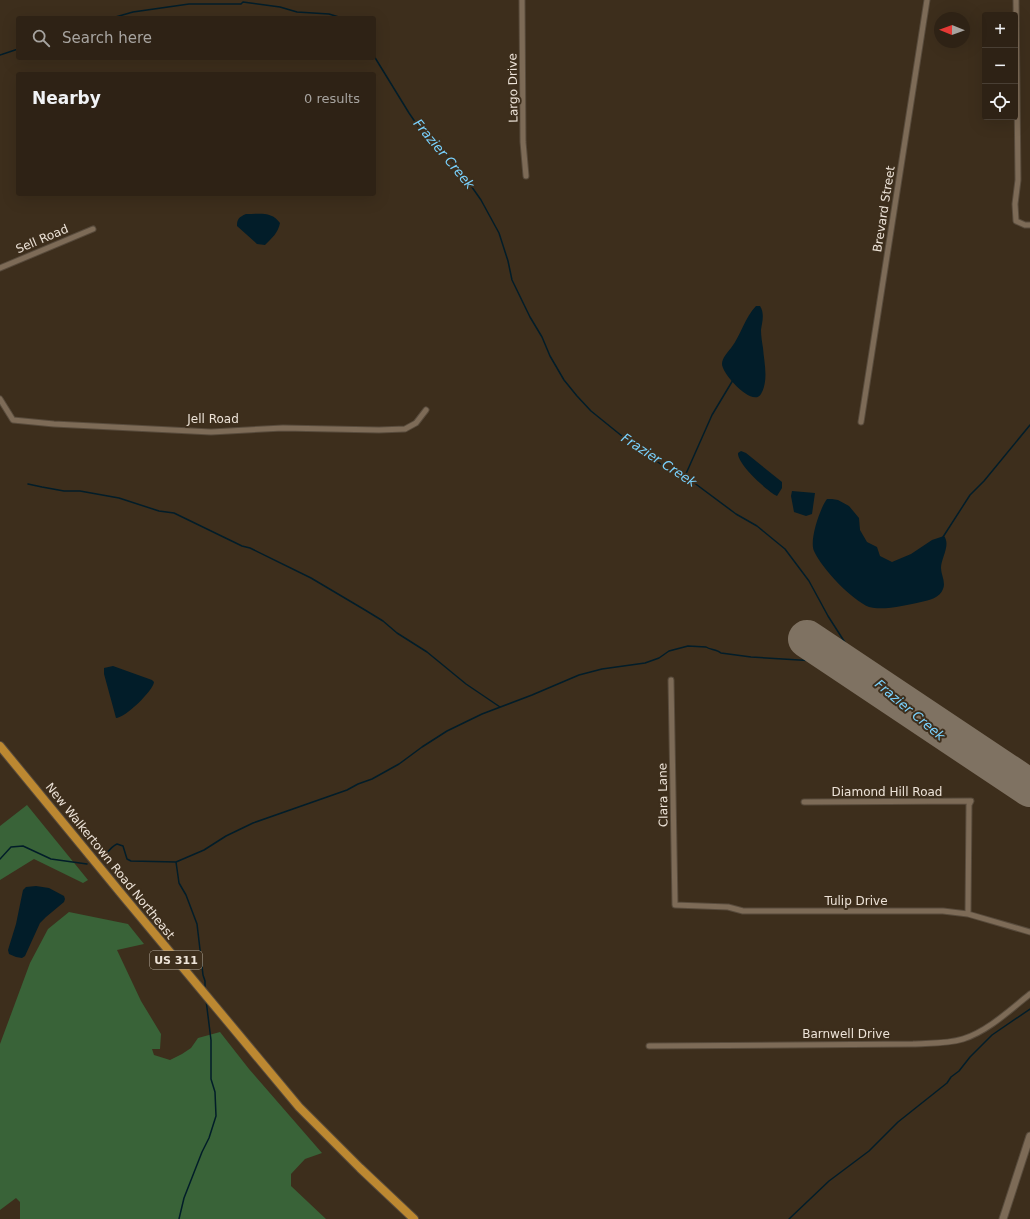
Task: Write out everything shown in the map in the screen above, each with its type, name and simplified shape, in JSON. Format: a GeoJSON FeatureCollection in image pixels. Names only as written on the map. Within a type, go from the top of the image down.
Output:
{"type":"FeatureCollection","features":[{"type":"Feature","properties":{"kind":"main road","name":"New Walkertown Road Northeast"},"geometry":{"type":"LineString","coordinates":[[0,746],[119,892],[300,1107],[360,1168],[414,1219]]}},
{"type":"Feature","properties":{"kind":"street","name":"Largo Drive"},"geometry":{"type":"LineString","coordinates":[[522,0],[523,135],[526,176]]}},
{"type":"Feature","properties":{"kind":"street","name":"Brevard Street"},"geometry":{"type":"LineString","coordinates":[[861,422],[926,0]]}},
{"type":"Feature","properties":{"kind":"street"},"geometry":{"type":"LineString","coordinates":[[1016,0],[1018,180],[1015,204],[1016,221],[1025,225],[1030,225]]}},
{"type":"Feature","properties":{"kind":"street","name":"Sell Road"},"geometry":{"type":"LineString","coordinates":[[0,268],[93,229]]}},
{"type":"Feature","properties":{"kind":"street","name":"Jell Road"},"geometry":{"type":"LineString","coordinates":[[1,400],[13,420],[54,424],[211,432],[282,428],[379,430],[405,429],[416,423],[426,410]]}},
{"type":"Feature","properties":{"kind":"street","name":"Clara Lane"},"geometry":{"type":"LineString","coordinates":[[671,680],[675,905],[679,906]]}},
{"type":"Feature","properties":{"kind":"street","name":"Diamond Hill Road"},"geometry":{"type":"LineString","coordinates":[[804,802],[970,801],[968,914]]}},
{"type":"Feature","properties":{"kind":"street","name":"Tulip Drive"},"geometry":{"type":"LineString","coordinates":[[679,906],[728,907],[743,911],[943,911],[968,914],[1030,932]]}},
{"type":"Feature","properties":{"kind":"street","name":"Barnwell Drive"},"geometry":{"type":"LineString","coordinates":[[649,1046],[913,1044],[951,1041],[961,1039],[980,1031],[1030,994]]}},
{"type":"Feature","properties":{"kind":"street"},"geometry":{"type":"LineString","coordinates":[[1003,1219],[1030,1136]]}},
{"type":"Feature","properties":{"kind":"green space"},"geometry":{"type":"Polygon","coordinates":[[[27,805],[88,880],[83,883],[34,859],[0,880],[0,826],[27,805]]]}},
{"type":"Feature","properties":{"kind":"green space"},"geometry":{"type":"Polygon","coordinates":[[[69,912],[128,924],[144,944],[117,950],[141,1001],[161,1034],[160,1049],[152,1049],[154,1055],[170,1060],[191,1048],[198,1038],[220,1032],[249,1069],[322,1153],[305,1159],[291,1174],[291,1186],[326,1219],[20,1219],[20,1202],[16,1198],[0,1210],[0,1044],[30,963],[48,929],[69,912]]]}},
{"type":"Feature","properties":{"kind":"water"},"geometry":{"type":"Polygon","coordinates":[[[246,214],[269,215],[277,219],[280,223],[276,233],[265,245],[257,244],[237,226],[239,218],[246,214]]]}},
{"type":"Feature","properties":{"kind":"water"},"geometry":{"type":"Polygon","coordinates":[[[756,306],[760,306],[763,318],[761,332],[765,383],[761,394],[757,397],[752,397],[732,382],[723,369],[722,362],[752,310],[756,306]]]}},
{"type":"Feature","properties":{"kind":"water"},"geometry":{"type":"Polygon","coordinates":[[[741,451],[746,453],[782,482],[782,488],[777,496],[760,483],[742,464],[738,453],[741,451]]]}},
{"type":"Feature","properties":{"kind":"water"},"geometry":{"type":"Polygon","coordinates":[[[792,491],[815,493],[812,514],[806,516],[794,512],[791,496],[792,491]]]}},
{"type":"Feature","properties":{"kind":"water"},"geometry":{"type":"Polygon","coordinates":[[[827,499],[838,500],[849,506],[859,518],[860,530],[867,542],[877,547],[880,556],[892,562],[911,554],[932,540],[944,536],[946,540],[946,547],[941,564],[944,584],[942,592],[934,598],[888,608],[869,607],[854,598],[830,575],[814,551],[813,540],[816,525],[821,510],[827,499]]]}},
{"type":"Feature","properties":{"kind":"water"},"geometry":{"type":"Polygon","coordinates":[[[113,666],[154,682],[149,691],[132,709],[126,714],[116,718],[104,674],[104,668],[113,666]]]}},
{"type":"Feature","properties":{"kind":"water"},"geometry":{"type":"Polygon","coordinates":[[[36,886],[49,888],[64,896],[65,899],[64,902],[40,923],[25,956],[22,958],[16,957],[9,954],[8,950],[16,924],[23,890],[26,887],[36,886]]]}},
{"type":"Feature","properties":{"kind":"waterway"},"geometry":{"type":"LineString","coordinates":[[119,16],[133,12],[189,4],[241,4],[243,2],[280,7],[297,12],[329,14],[336,16]]}},
{"type":"Feature","properties":{"kind":"waterway"},"geometry":{"type":"LineString","coordinates":[[0,55],[16,50]]}},
{"type":"Feature","properties":{"kind":"waterway","name":"Frazier Creek"},"geometry":{"type":"LineString","coordinates":[[376,59],[420,129],[455,163],[481,200],[499,233],[508,261],[512,280],[530,317],[564,380],[577,396],[591,411],[633,445],[665,467],[685,476],[736,514],[757,526],[785,549],[809,581],[828,616],[860,666],[869,678],[890,697],[912,713],[941,738],[982,765],[1030,788]]}},
{"type":"Feature","properties":{"kind":"waterway"},"geometry":{"type":"LineString","coordinates":[[685,476],[712,415],[733,380]]}},
{"type":"Feature","properties":{"kind":"waterway"},"geometry":{"type":"LineString","coordinates":[[943,537],[970,495],[984,481],[1030,425]]}},
{"type":"Feature","properties":{"kind":"waterway"},"geometry":{"type":"LineString","coordinates":[[28,484],[64,491],[80,491],[119,498],[159,511],[174,513],[242,546],[250,548],[311,578],[383,621],[397,633],[427,652],[466,684],[500,707]]}},
{"type":"Feature","properties":{"kind":"waterway"},"geometry":{"type":"LineString","coordinates":[[102,859],[110,849],[117,844],[123,846],[127,859],[131,861],[176,862],[204,850],[226,836],[253,823],[347,790],[372,779],[399,764],[447,731],[482,714],[579,675],[602,669],[645,663],[659,658],[669,651],[688,646],[706,647],[721,653],[751,657],[832,662],[860,666]]}},
{"type":"Feature","properties":{"kind":"waterway"},"geometry":{"type":"LineString","coordinates":[[0,859],[11,847],[23,846],[51,859],[87,864]]}},
{"type":"Feature","properties":{"kind":"waterway"},"geometry":{"type":"LineString","coordinates":[[176,862],[179,883],[186,895],[197,924],[205,988]]}},
{"type":"Feature","properties":{"kind":"waterway"},"geometry":{"type":"LineString","coordinates":[[179,1219],[184,1198],[209,1138],[216,1116],[215,1092],[211,1079],[211,1040],[206,1000]]}},
{"type":"Feature","properties":{"kind":"waterway"},"geometry":{"type":"LineString","coordinates":[[789,1219],[829,1181],[869,1151],[898,1122],[947,1083],[992,1035],[1030,1009]]}},
{"type":"Feature","properties":{"kind":"runway"},"geometry":{"type":"LineString","coordinates":[[807,639],[1030,788]]}}]}
